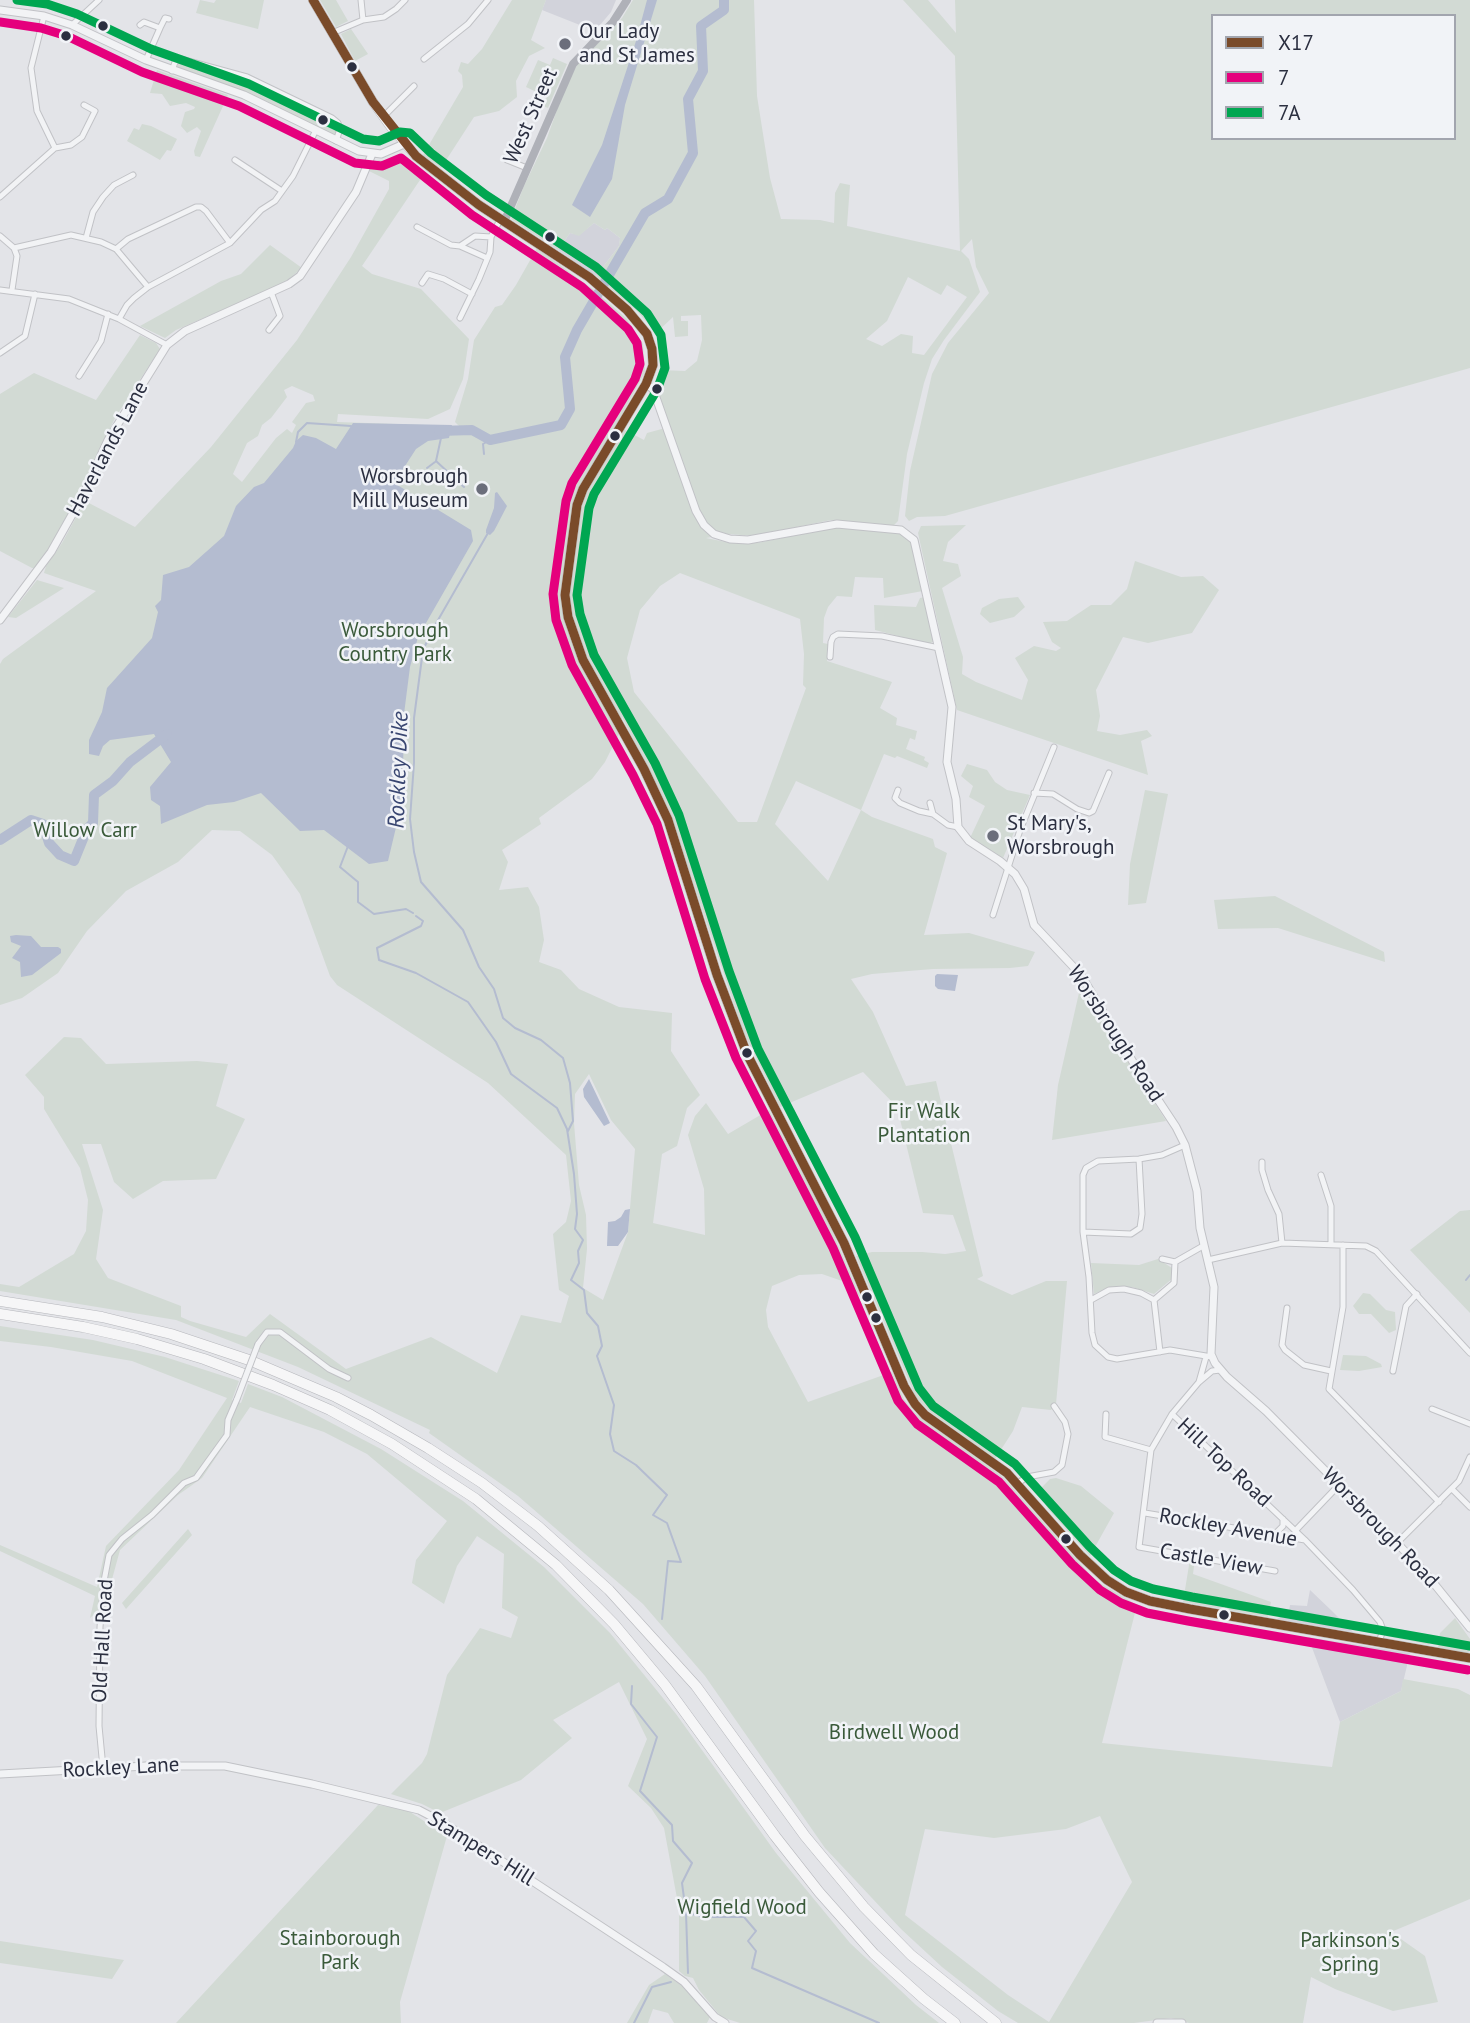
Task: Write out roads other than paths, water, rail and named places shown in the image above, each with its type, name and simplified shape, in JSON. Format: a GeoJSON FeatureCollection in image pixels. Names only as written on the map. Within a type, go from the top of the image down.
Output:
{"type":"FeatureCollection","features":[{"type":"Feature","properties":{"kind":"highway"},"geometry":{"type":"LineString","coordinates":[[313,0],[383,117],[404,144],[422,162],[502,221],[589,277],[638,321],[647,334],[653,365],[646,384],[583,489],[577,505],[565,595],[568,617],[583,660],[644,769],[668,820],[717,975],[747,1054],[844,1243],[904,1386],[915,1404],[925,1415],[1018,1483],[1090,1565],[1120,1589],[1134,1596],[1190,1609],[1470,1658]]}},
{"type":"Feature","properties":{"kind":"highway"},"geometry":{"type":"LineString","coordinates":[[0,1301],[102,1317],[171,1334],[249,1360],[371,1415],[482,1483],[555,1540],[610,1590],[696,1686],[805,1836],[864,1907],[911,1955],[996,2023]]}},
{"type":"Feature","properties":{"kind":"highway"},"geometry":{"type":"LineString","coordinates":[[0,1314],[83,1327],[137,1339],[253,1377],[299,1396],[363,1428],[421,1462],[476,1500],[556,1565],[621,1632],[665,1685],[819,1892],[874,1954],[955,2023]]}},
{"type":"Feature","properties":{"kind":"main road","name":"West Street"},"geometry":{"type":"LineString","coordinates":[[502,221],[573,64],[613,22],[627,0]]}},
{"type":"Feature","properties":{"kind":"street"},"geometry":{"type":"LineString","coordinates":[[72,25],[97,0]]}},
{"type":"Feature","properties":{"kind":"street"},"geometry":{"type":"LineString","coordinates":[[361,0],[363,20]]}},
{"type":"Feature","properties":{"kind":"street"},"geometry":{"type":"LineString","coordinates":[[332,33],[363,20],[384,17],[405,0]]}},
{"type":"Feature","properties":{"kind":"street"},"geometry":{"type":"LineString","coordinates":[[424,59],[468,24],[488,0]]}},
{"type":"Feature","properties":{"kind":"street"},"geometry":{"type":"LineString","coordinates":[[0,10],[44,16],[72,25],[172,71],[244,95],[336,141],[372,154],[390,152],[404,144]]}},
{"type":"Feature","properties":{"kind":"street"},"geometry":{"type":"LineString","coordinates":[[44,16],[31,68],[37,111],[55,148]]}},
{"type":"Feature","properties":{"kind":"street"},"geometry":{"type":"LineString","coordinates":[[146,60],[165,18],[169,19]]}},
{"type":"Feature","properties":{"kind":"street"},"geometry":{"type":"LineString","coordinates":[[140,24],[144,22],[160,28]]}},
{"type":"Feature","properties":{"kind":"street"},"geometry":{"type":"LineString","coordinates":[[172,71],[175,62],[181,58],[247,78],[332,118],[340,129],[336,141]]}},
{"type":"Feature","properties":{"kind":"street"},"geometry":{"type":"LineString","coordinates":[[383,117],[414,86]]}},
{"type":"Feature","properties":{"kind":"street"},"geometry":{"type":"LineString","coordinates":[[0,197],[55,148],[71,145],[82,137],[94,111],[85,105]]}},
{"type":"Feature","properties":{"kind":"street"},"geometry":{"type":"LineString","coordinates":[[119,319],[127,305],[148,287],[230,243],[261,210],[275,201],[316,130]]}},
{"type":"Feature","properties":{"kind":"street","name":"Haverlands Lane"},"geometry":{"type":"LineString","coordinates":[[0,620],[51,552],[82,497],[108,440],[167,345],[185,331],[300,276],[356,192],[372,154]]}},
{"type":"Feature","properties":{"kind":"street"},"geometry":{"type":"LineString","coordinates":[[235,160],[282,191]]}},
{"type":"Feature","properties":{"kind":"street"},"geometry":{"type":"LineString","coordinates":[[507,160],[527,168]]}},
{"type":"Feature","properties":{"kind":"street"},"geometry":{"type":"LineString","coordinates":[[86,238],[93,212],[103,197],[114,185],[133,175]]}},
{"type":"Feature","properties":{"kind":"street"},"geometry":{"type":"LineString","coordinates":[[116,249],[128,239],[196,207],[205,211],[230,243]]}},
{"type":"Feature","properties":{"kind":"street"},"geometry":{"type":"LineString","coordinates":[[460,318],[479,279],[492,245],[491,237],[502,221]]}},
{"type":"Feature","properties":{"kind":"street"},"geometry":{"type":"LineString","coordinates":[[416,227],[451,245],[460,246],[487,258]]}},
{"type":"Feature","properties":{"kind":"street"},"geometry":{"type":"LineString","coordinates":[[14,248],[71,235],[86,238],[116,249],[148,287]]}},
{"type":"Feature","properties":{"kind":"street"},"geometry":{"type":"LineString","coordinates":[[0,236],[14,248],[17,266],[12,290]]}},
{"type":"Feature","properties":{"kind":"street"},"geometry":{"type":"LineString","coordinates":[[460,246],[475,236],[491,237]]}},
{"type":"Feature","properties":{"kind":"street"},"geometry":{"type":"LineString","coordinates":[[422,283],[428,274],[472,294]]}},
{"type":"Feature","properties":{"kind":"street"},"geometry":{"type":"LineString","coordinates":[[0,290],[69,299],[119,319],[167,345]]}},
{"type":"Feature","properties":{"kind":"street"},"geometry":{"type":"LineString","coordinates":[[269,330],[280,316],[271,292]]}},
{"type":"Feature","properties":{"kind":"street"},"geometry":{"type":"LineString","coordinates":[[0,353],[25,336],[35,294]]}},
{"type":"Feature","properties":{"kind":"street"},"geometry":{"type":"LineString","coordinates":[[79,376],[101,341],[108,314]]}},
{"type":"Feature","properties":{"kind":"street"},"geometry":{"type":"LineString","coordinates":[[646,384],[653,389],[696,511],[709,530],[721,537],[738,540],[761,538],[837,524],[906,533],[914,540],[952,707],[947,762],[956,799],[958,827],[948,825],[933,814],[900,803],[895,798],[898,790]]}},
{"type":"Feature","properties":{"kind":"street"},"geometry":{"type":"LineString","coordinates":[[830,657],[831,642],[838,634],[882,636],[939,649]]}},
{"type":"Feature","properties":{"kind":"street"},"geometry":{"type":"LineString","coordinates":[[993,915],[1012,852],[1054,747]]}},
{"type":"Feature","properties":{"kind":"street"},"geometry":{"type":"LineString","coordinates":[[1034,793],[1052,794],[1088,813],[1093,811],[1109,774]]}},
{"type":"Feature","properties":{"kind":"street"},"geometry":{"type":"LineString","coordinates":[[930,803],[933,814]]}},
{"type":"Feature","properties":{"kind":"street","name":"Worsbrough Road"},"geometry":{"type":"LineString","coordinates":[[958,827],[969,841],[1008,867],[1024,889],[1034,925],[1081,975],[1185,1145],[1198,1191],[1203,1246],[1214,1287],[1209,1357],[1397,1543],[1470,1628]]}},
{"type":"Feature","properties":{"kind":"street"},"geometry":{"type":"LineString","coordinates":[[1185,1145],[1162,1155],[1098,1161],[1086,1168],[1081,1182],[1083,1231],[1092,1333],[1100,1352],[1117,1359],[1185,1351],[1209,1357],[1199,1382]]}},
{"type":"Feature","properties":{"kind":"street"},"geometry":{"type":"LineString","coordinates":[[1083,1231],[1131,1234],[1140,1228],[1142,1214],[1139,1159]]}},
{"type":"Feature","properties":{"kind":"street"},"geometry":{"type":"LineString","coordinates":[[1262,1163],[1268,1190],[1279,1214],[1282,1243]]}},
{"type":"Feature","properties":{"kind":"street"},"geometry":{"type":"LineString","coordinates":[[1321,1175],[1331,1206],[1331,1244]]}},
{"type":"Feature","properties":{"kind":"street"},"geometry":{"type":"LineString","coordinates":[[1208,1260],[1282,1243],[1366,1246],[1376,1251],[1470,1353]]}},
{"type":"Feature","properties":{"kind":"street"},"geometry":{"type":"LineString","coordinates":[[1343,1245],[1343,1307],[1329,1390],[1439,1502]]}},
{"type":"Feature","properties":{"kind":"street"},"geometry":{"type":"LineString","coordinates":[[1162,1259],[1175,1262],[1203,1246]]}},
{"type":"Feature","properties":{"kind":"street"},"geometry":{"type":"LineString","coordinates":[[1154,1300],[1174,1283],[1175,1262]]}},
{"type":"Feature","properties":{"kind":"street"},"geometry":{"type":"LineString","coordinates":[[1091,1300],[1109,1290],[1125,1289],[1154,1300]]}},
{"type":"Feature","properties":{"kind":"street"},"geometry":{"type":"LineString","coordinates":[[1393,1371],[1406,1306],[1417,1294]]}},
{"type":"Feature","properties":{"kind":"street"},"geometry":{"type":"LineString","coordinates":[[1154,1300],[1160,1352]]}},
{"type":"Feature","properties":{"kind":"street"},"geometry":{"type":"LineString","coordinates":[[1287,1308],[1282,1345],[1285,1350],[1304,1365],[1331,1371]]}},
{"type":"Feature","properties":{"kind":"street","name":"Old Hall Road"},"geometry":{"type":"LineString","coordinates":[[103,1768],[99,1726],[100,1627],[109,1555],[122,1539],[152,1515],[184,1483],[196,1478],[227,1435],[228,1420],[258,1344],[267,1332],[279,1332],[329,1369],[348,1378]]}},
{"type":"Feature","properties":{"kind":"street"},"geometry":{"type":"LineString","coordinates":[[1145,1513],[1151,1450],[1172,1414],[1199,1382],[1212,1371],[1220,1370]]}},
{"type":"Feature","properties":{"kind":"street"},"geometry":{"type":"LineString","coordinates":[[1018,1483],[1027,1476],[1054,1472],[1062,1465],[1068,1434],[1065,1422],[1054,1406]]}},
{"type":"Feature","properties":{"kind":"street"},"geometry":{"type":"LineString","coordinates":[[1432,1409],[1470,1424]]}},
{"type":"Feature","properties":{"kind":"street"},"geometry":{"type":"LineString","coordinates":[[1106,1413],[1105,1437],[1151,1450]]}},
{"type":"Feature","properties":{"kind":"street","name":"Hill Top Road"},"geometry":{"type":"LineString","coordinates":[[1172,1414],[1305,1541]]}},
{"type":"Feature","properties":{"kind":"street"},"geometry":{"type":"LineString","coordinates":[[1397,1543],[1459,1481],[1470,1457]]}},
{"type":"Feature","properties":{"kind":"street"},"geometry":{"type":"LineString","coordinates":[[1295,1531],[1339,1485]]}},
{"type":"Feature","properties":{"kind":"street"},"geometry":{"type":"LineString","coordinates":[[1452,1489],[1470,1507]]}},
{"type":"Feature","properties":{"kind":"street","name":"Rockley Avenue"},"geometry":{"type":"LineString","coordinates":[[1145,1513],[1305,1541],[1380,1622],[1383,1630],[1379,1642]]}},
{"type":"Feature","properties":{"kind":"street","name":"Castle View"},"geometry":{"type":"LineString","coordinates":[[1145,1513],[1139,1547],[1275,1571]]}},
{"type":"Feature","properties":{"kind":"street"},"geometry":{"type":"LineString","coordinates":[[1274,1535],[1283,1526],[1283,1519]]}},
{"type":"Feature","properties":{"kind":"street","name":"Rockley Lane"},"geometry":{"type":"LineString","coordinates":[[0,1774],[191,1765],[242,1769]]}},
{"type":"Feature","properties":{"kind":"street","name":"Stampers Hill"},"geometry":{"type":"LineString","coordinates":[[242,1769],[419,1810],[444,1823],[663,1967],[692,1990],[715,2017],[725,2023]]}},
{"type":"Feature","properties":{"kind":"street"},"geometry":{"type":"LineString","coordinates":[[1157,2023],[1182,2023]]}},
{"type":"Feature","properties":{"kind":"water"},"geometry":{"type":"Polygon","coordinates":[[[647,0],[657,0],[625,105],[612,179],[590,217],[572,205],[602,145],[647,0]]]}},
{"type":"Feature","properties":{"kind":"water"},"geometry":{"type":"Polygon","coordinates":[[[353,423],[452,425],[449,438],[428,441],[416,449],[394,483],[471,530],[473,541],[418,637],[410,667],[404,714],[403,772],[398,819],[388,861],[369,864],[324,830],[300,831],[261,793],[234,802],[207,805],[161,824],[160,806],[151,800],[150,787],[171,762],[154,734],[110,740],[103,746],[99,756],[89,754],[89,740],[102,712],[107,688],[152,638],[158,612],[155,606],[161,600],[163,575],[189,567],[224,536],[236,506],[254,487],[264,483],[303,435],[316,438],[336,449],[353,423]]]}},
{"type":"Feature","properties":{"kind":"water"},"geometry":{"type":"Polygon","coordinates":[[[497,492],[507,506],[490,535],[486,530],[497,492]]]}},
{"type":"Feature","properties":{"kind":"water"},"geometry":{"type":"Polygon","coordinates":[[[10,936],[31,936],[41,947],[58,947],[61,953],[32,975],[21,977],[20,962],[12,958],[21,946],[11,942],[10,936]]]}},
{"type":"Feature","properties":{"kind":"water"},"geometry":{"type":"Polygon","coordinates":[[[937,974],[958,975],[955,991],[938,989],[935,986],[937,974]]]}},
{"type":"Feature","properties":{"kind":"water"},"geometry":{"type":"Polygon","coordinates":[[[589,1079],[610,1123],[604,1126],[584,1097],[583,1089],[589,1079]]]}},
{"type":"Feature","properties":{"kind":"water"},"geometry":{"type":"Polygon","coordinates":[[[630,1209],[628,1232],[618,1246],[607,1246],[608,1222],[615,1221],[625,1210],[630,1209]]]}},
{"type":"Feature","properties":{"kind":"waterway"},"geometry":{"type":"LineString","coordinates":[[439,431],[472,430],[490,440],[561,425],[570,409],[565,357],[577,330],[645,213],[668,199],[693,153],[688,99],[703,71],[701,26],[724,10],[724,0]]}},
{"type":"Feature","properties":{"kind":"waterway"},"geometry":{"type":"LineString","coordinates":[[296,442],[298,432],[307,423],[351,426]]}},
{"type":"Feature","properties":{"kind":"waterway"},"geometry":{"type":"LineString","coordinates":[[441,438],[436,461],[464,487]]}},
{"type":"Feature","properties":{"kind":"waterway"},"geometry":{"type":"LineString","coordinates":[[484,454],[483,444],[490,440]]}},
{"type":"Feature","properties":{"kind":"waterway"},"geometry":{"type":"LineString","coordinates":[[427,468],[435,462]]}},
{"type":"Feature","properties":{"kind":"waterway","name":"Rockley Dike"},"geometry":{"type":"LineString","coordinates":[[488,533],[423,650],[414,718],[410,819],[414,852],[421,882],[463,930],[479,967],[494,989],[503,1018],[515,1028],[541,1040],[563,1058],[570,1083],[573,1121],[568,1131]]}},
{"type":"Feature","properties":{"kind":"waterway"},"geometry":{"type":"LineString","coordinates":[[0,840],[31,820],[43,824],[49,843],[60,855],[74,861],[87,829],[93,823],[94,795],[113,781],[130,762],[167,734]]}},
{"type":"Feature","properties":{"kind":"waterway","name":"Rockley Dike"},"geometry":{"type":"LineString","coordinates":[[348,846],[340,867],[358,882],[358,902],[374,914],[406,909],[413,913]]}},
{"type":"Feature","properties":{"kind":"waterway","name":"Rockley Dike"},"geometry":{"type":"LineString","coordinates":[[416,916],[423,921],[421,926],[377,948],[379,960],[416,973],[468,1002],[496,1042],[511,1074],[557,1108],[567,1129],[574,1174],[577,1214],[575,1229],[583,1240],[578,1251],[579,1263],[571,1280],[584,1290],[587,1313],[598,1326],[602,1346],[597,1356],[614,1405],[610,1434],[614,1451],[636,1465],[667,1495],[653,1515],[667,1523],[681,1562],[668,1561],[662,1619]]}},
{"type":"Feature","properties":{"kind":"waterway"},"geometry":{"type":"LineString","coordinates":[[1466,1280],[1470,1275]]}},
{"type":"Feature","properties":{"kind":"waterway","name":"Rockley Dike"},"geometry":{"type":"LineString","coordinates":[[632,1686],[631,1704],[657,1737],[640,1791],[672,1825],[673,1841],[692,1863],[682,1883],[688,1973]]}},
{"type":"Feature","properties":{"kind":"waterway"},"geometry":{"type":"LineString","coordinates":[[688,1913],[703,1917],[744,1917],[756,1931],[748,1941],[756,1951],[752,1968],[879,2023]]}},
{"type":"Feature","properties":{"kind":"waterway","name":"Rockley Dike"},"geometry":{"type":"LineString","coordinates":[[634,2023],[652,1987],[671,1982]]}},
{"type":"Feature","properties":{"kind":"place","name":"Our Lady and St James"},"geometry":{"type":"Point","coordinates":[565,44]}},
{"type":"Feature","properties":{"kind":"place","name":"Worsbrough Mill Museum"},"geometry":{"type":"Point","coordinates":[482,489]}},
{"type":"Feature","properties":{"kind":"place","name":"St Mary's, Worsbrough"},"geometry":{"type":"Point","coordinates":[993,836]}},
{"type":"Feature","properties":{"kind":"park label","name":"Worsbrough Country Park"},"geometry":{"type":"Point","coordinates":[395,643]}},
{"type":"Feature","properties":{"kind":"park label","name":"Willow Carr"},"geometry":{"type":"Point","coordinates":[85,831]}},
{"type":"Feature","properties":{"kind":"park label","name":"Fir Walk Plantation"},"geometry":{"type":"Point","coordinates":[924,1124]}},
{"type":"Feature","properties":{"kind":"park label","name":"Birdwell Wood"},"geometry":{"type":"Point","coordinates":[894,1733]}},
{"type":"Feature","properties":{"kind":"park label","name":"Wigfield Wood"},"geometry":{"type":"Point","coordinates":[742,1908]}},
{"type":"Feature","properties":{"kind":"park label","name":"Stainborough Park"},"geometry":{"type":"Point","coordinates":[340,1951]}},
{"type":"Feature","properties":{"kind":"park label","name":"Parkinson's Spring"},"geometry":{"type":"Point","coordinates":[1350,1953]}}]}
